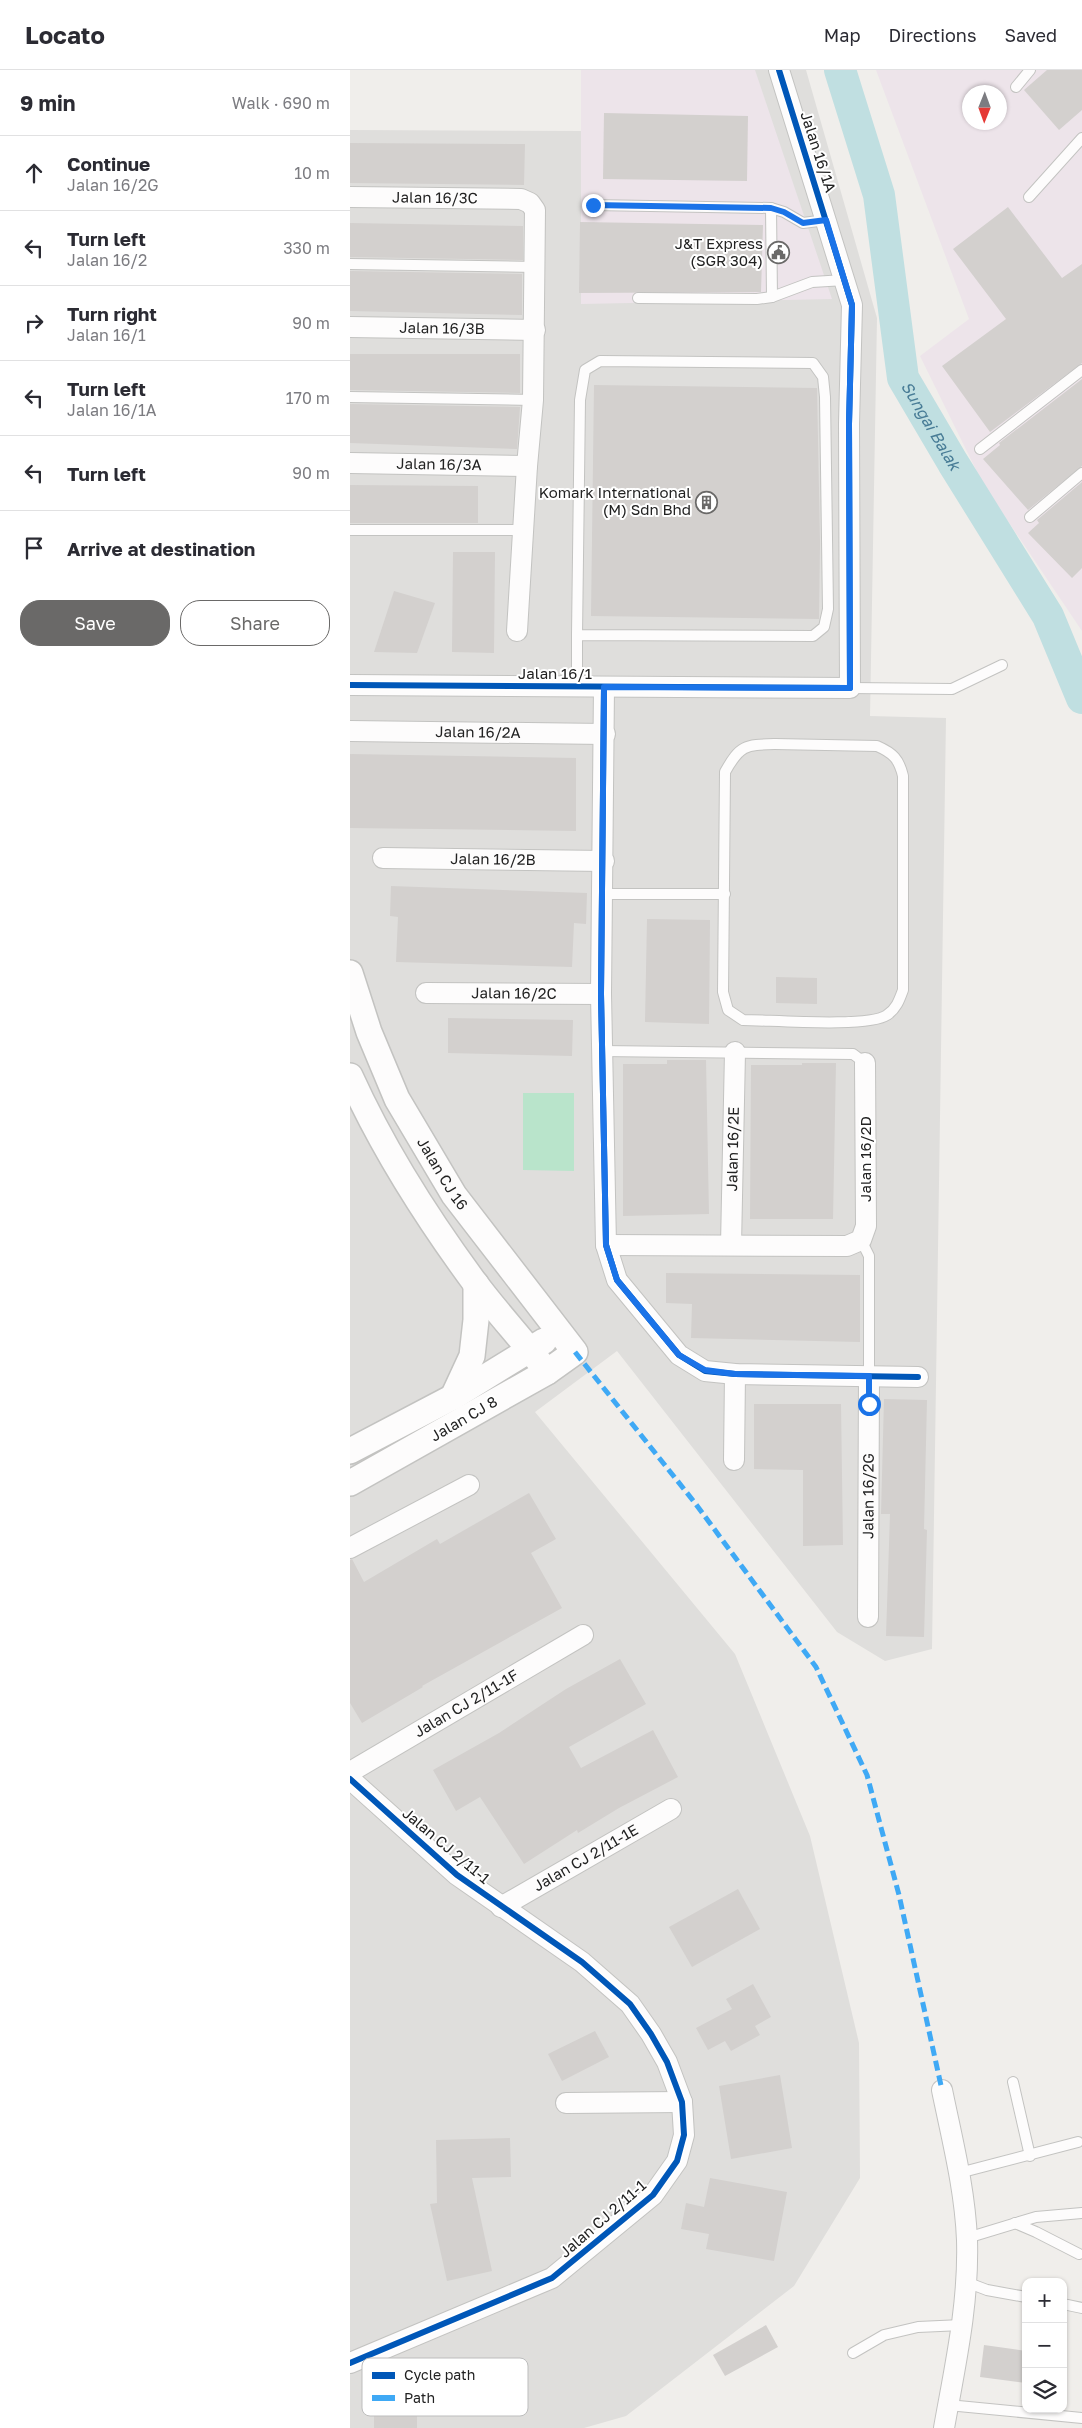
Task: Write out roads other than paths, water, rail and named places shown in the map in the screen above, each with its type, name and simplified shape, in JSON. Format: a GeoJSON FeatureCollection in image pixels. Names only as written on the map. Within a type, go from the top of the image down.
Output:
{"type":"FeatureCollection","features":[{"type":"Feature","properties":{"kind":"street","name":"Jalan 16/1A"},"geometry":{"type":"LineString","coordinates":[[779,70],[852,305],[849,424],[850,688]]}},
{"type":"Feature","properties":{"kind":"street","name":"Jalan 16/3C"},"geometry":{"type":"LineString","coordinates":[[350,197],[521,199],[530,203],[535,210],[536,266]]}},
{"type":"Feature","properties":{"kind":"street"},"geometry":{"type":"LineString","coordinates":[[517,631],[527,466],[534,400],[536,266]]}},
{"type":"Feature","properties":{"kind":"street","name":"Jalan 16/3B"},"geometry":{"type":"LineString","coordinates":[[350,327],[535,330]]}},
{"type":"Feature","properties":{"kind":"street","name":"Jalan 16/3A"},"geometry":{"type":"LineString","coordinates":[[350,463],[527,466]]}},
{"type":"Feature","properties":{"kind":"street","name":"Jalan 16/1"},"geometry":{"type":"LineString","coordinates":[[350,685],[850,688]]}},
{"type":"Feature","properties":{"kind":"street"},"geometry":{"type":"LineString","coordinates":[[604,687],[604,894],[601,994],[606,1245],[617,1280],[679,1355],[705,1370],[735,1374],[918,1377]]}},
{"type":"Feature","properties":{"kind":"street","name":"Jalan 16/2A"},"geometry":{"type":"LineString","coordinates":[[350,731],[605,734]]}},
{"type":"Feature","properties":{"kind":"street","name":"Jalan 16/2B"},"geometry":{"type":"LineString","coordinates":[[383,858],[604,861]]}},
{"type":"Feature","properties":{"kind":"street","name":"Jalan CJ 16"},"geometry":{"type":"LineString","coordinates":[[350,973],[369,1032],[397,1099],[454,1195],[576,1352]]}},
{"type":"Feature","properties":{"kind":"street","name":"Jalan 16/2C"},"geometry":{"type":"LineString","coordinates":[[426,994],[601,994]]}},
{"type":"Feature","properties":{"kind":"street","name":"Jalan 16/2E"},"geometry":{"type":"LineString","coordinates":[[731,1245],[734,1052]]}},
{"type":"Feature","properties":{"kind":"street","name":"Jalan 16/2D"},"geometry":{"type":"LineString","coordinates":[[854,1243],[866,1226],[867,1077],[865,1063]]}},
{"type":"Feature","properties":{"kind":"street"},"geometry":{"type":"LineString","coordinates":[[350,1076],[367,1114],[424,1209],[476,1284],[547,1372]]}},
{"type":"Feature","properties":{"kind":"street"},"geometry":{"type":"LineString","coordinates":[[606,1245],[854,1243]]}},
{"type":"Feature","properties":{"kind":"street"},"geometry":{"type":"LineString","coordinates":[[453,1397],[472,1356],[476,1320],[476,1284]]}},
{"type":"Feature","properties":{"kind":"street","name":"Jalan CJ 8"},"geometry":{"type":"LineString","coordinates":[[350,1451],[453,1397],[531,1350],[558,1331]]}},
{"type":"Feature","properties":{"kind":"street","name":"Jalan CJ 8"},"geometry":{"type":"LineString","coordinates":[[350,1483],[547,1372],[576,1352]]}},
{"type":"Feature","properties":{"kind":"street"},"geometry":{"type":"LineString","coordinates":[[734,1460],[735,1374]]}},
{"type":"Feature","properties":{"kind":"street","name":"Jalan 16/2G"},"geometry":{"type":"LineString","coordinates":[[868,1617],[869,1376]]}},
{"type":"Feature","properties":{"kind":"street"},"geometry":{"type":"LineString","coordinates":[[350,1548],[469,1485]]}},
{"type":"Feature","properties":{"kind":"street","name":"Jalan CJ 2/11-1F"},"geometry":{"type":"LineString","coordinates":[[350,1772],[582,1635]]}},
{"type":"Feature","properties":{"kind":"street","name":"Jalan CJ 2/11-1"},"geometry":{"type":"LineString","coordinates":[[350,1780],[457,1875],[501,1908],[582,1962],[630,2004],[651,2034],[667,2062],[682,2102],[684,2136],[677,2161],[653,2195],[552,2278],[350,2363]]}},
{"type":"Feature","properties":{"kind":"street","name":"Jalan CJ 2/11-1E"},"geometry":{"type":"LineString","coordinates":[[501,1908],[671,1809]]}},
{"type":"Feature","properties":{"kind":"street"},"geometry":{"type":"LineString","coordinates":[[942,2090],[959,2174],[967,2238],[966,2282],[962,2325],[944,2428]]}},
{"type":"Feature","properties":{"kind":"street"},"geometry":{"type":"LineString","coordinates":[[566,2103],[682,2102]]}},
{"type":"Feature","properties":{"kind":"lane"},"geometry":{"type":"LineString","coordinates":[[1016,87],[1030,70]]}},
{"type":"Feature","properties":{"kind":"lane"},"geometry":{"type":"LineString","coordinates":[[1029,197],[1082,138]]}},
{"type":"Feature","properties":{"kind":"lane"},"geometry":{"type":"LineString","coordinates":[[593,205],[771,208],[784,212],[803,223],[826,220]]}},
{"type":"Feature","properties":{"kind":"lane"},"geometry":{"type":"LineString","coordinates":[[771,208],[772,297]]}},
{"type":"Feature","properties":{"kind":"lane"},"geometry":{"type":"LineString","coordinates":[[350,264],[536,266]]}},
{"type":"Feature","properties":{"kind":"lane"},"geometry":{"type":"LineString","coordinates":[[638,298],[772,297],[812,282],[844,280]]}},
{"type":"Feature","properties":{"kind":"lane"},"geometry":{"type":"LineString","coordinates":[[576,687],[580,400],[585,370],[600,361],[813,363],[823,377],[825,398],[828,609],[824,627],[813,636],[578,635]]}},
{"type":"Feature","properties":{"kind":"lane"},"geometry":{"type":"LineString","coordinates":[[980,449],[1082,370]]}},
{"type":"Feature","properties":{"kind":"lane"},"geometry":{"type":"LineString","coordinates":[[350,397],[534,400]]}},
{"type":"Feature","properties":{"kind":"lane"},"geometry":{"type":"LineString","coordinates":[[1030,517],[1082,472]]}},
{"type":"Feature","properties":{"kind":"lane"},"geometry":{"type":"LineString","coordinates":[[350,530],[523,530]]}},
{"type":"Feature","properties":{"kind":"lane"},"geometry":{"type":"LineString","coordinates":[[850,688],[952,689],[1002,665]]}},
{"type":"Feature","properties":{"kind":"lane"},"geometry":{"type":"LineString","coordinates":[[749,745],[877,746],[889,751],[899,760],[903,776],[903,990],[897,1006],[885,1017],[865,1022],[743,1020],[728,1010],[723,992],[725,894],[725,772],[734,756],[749,745]]}},
{"type":"Feature","properties":{"kind":"lane"},"geometry":{"type":"LineString","coordinates":[[604,894],[725,894]]}},
{"type":"Feature","properties":{"kind":"lane"},"geometry":{"type":"LineString","coordinates":[[602,1051],[853,1054],[865,1063]]}},
{"type":"Feature","properties":{"kind":"lane"},"geometry":{"type":"LineString","coordinates":[[854,1243],[869,1256],[869,1376]]}},
{"type":"Feature","properties":{"kind":"lane"},"geometry":{"type":"LineString","coordinates":[[1013,2082],[1030,2156]]}},
{"type":"Feature","properties":{"kind":"lane"},"geometry":{"type":"LineString","coordinates":[[959,2174],[1078,2142]]}},
{"type":"Feature","properties":{"kind":"lane"},"geometry":{"type":"LineString","coordinates":[[967,2238],[1036,2217],[1082,2213]]}},
{"type":"Feature","properties":{"kind":"lane"},"geometry":{"type":"LineString","coordinates":[[1015,2224],[1036,2232],[1079,2254]]}},
{"type":"Feature","properties":{"kind":"lane"},"geometry":{"type":"LineString","coordinates":[[966,2282],[987,2290],[1022,2296]]}},
{"type":"Feature","properties":{"kind":"lane"},"geometry":{"type":"LineString","coordinates":[[1067,2305],[1082,2308]]}},
{"type":"Feature","properties":{"kind":"lane"},"geometry":{"type":"LineString","coordinates":[[852,2353],[884,2334],[918,2327],[962,2325]]}},
{"type":"Feature","properties":{"kind":"lane"},"geometry":{"type":"LineString","coordinates":[[948,2405],[1082,2418]]}},
{"type":"Feature","properties":{"kind":"waterway","name":"Sungai Balak"},"geometry":{"type":"LineString","coordinates":[[840,70],[879,195],[903,378],[953,463],[1048,616],[1082,698]]}},
{"type":"Feature","properties":{"kind":"place","name":"J&T Express (SGR 304)"},"geometry":{"type":"Point","coordinates":[779,253]}},
{"type":"Feature","properties":{"kind":"place","name":"Komark International (M) Sdn Bhd"},"geometry":{"type":"Point","coordinates":[707,502]}}]}
